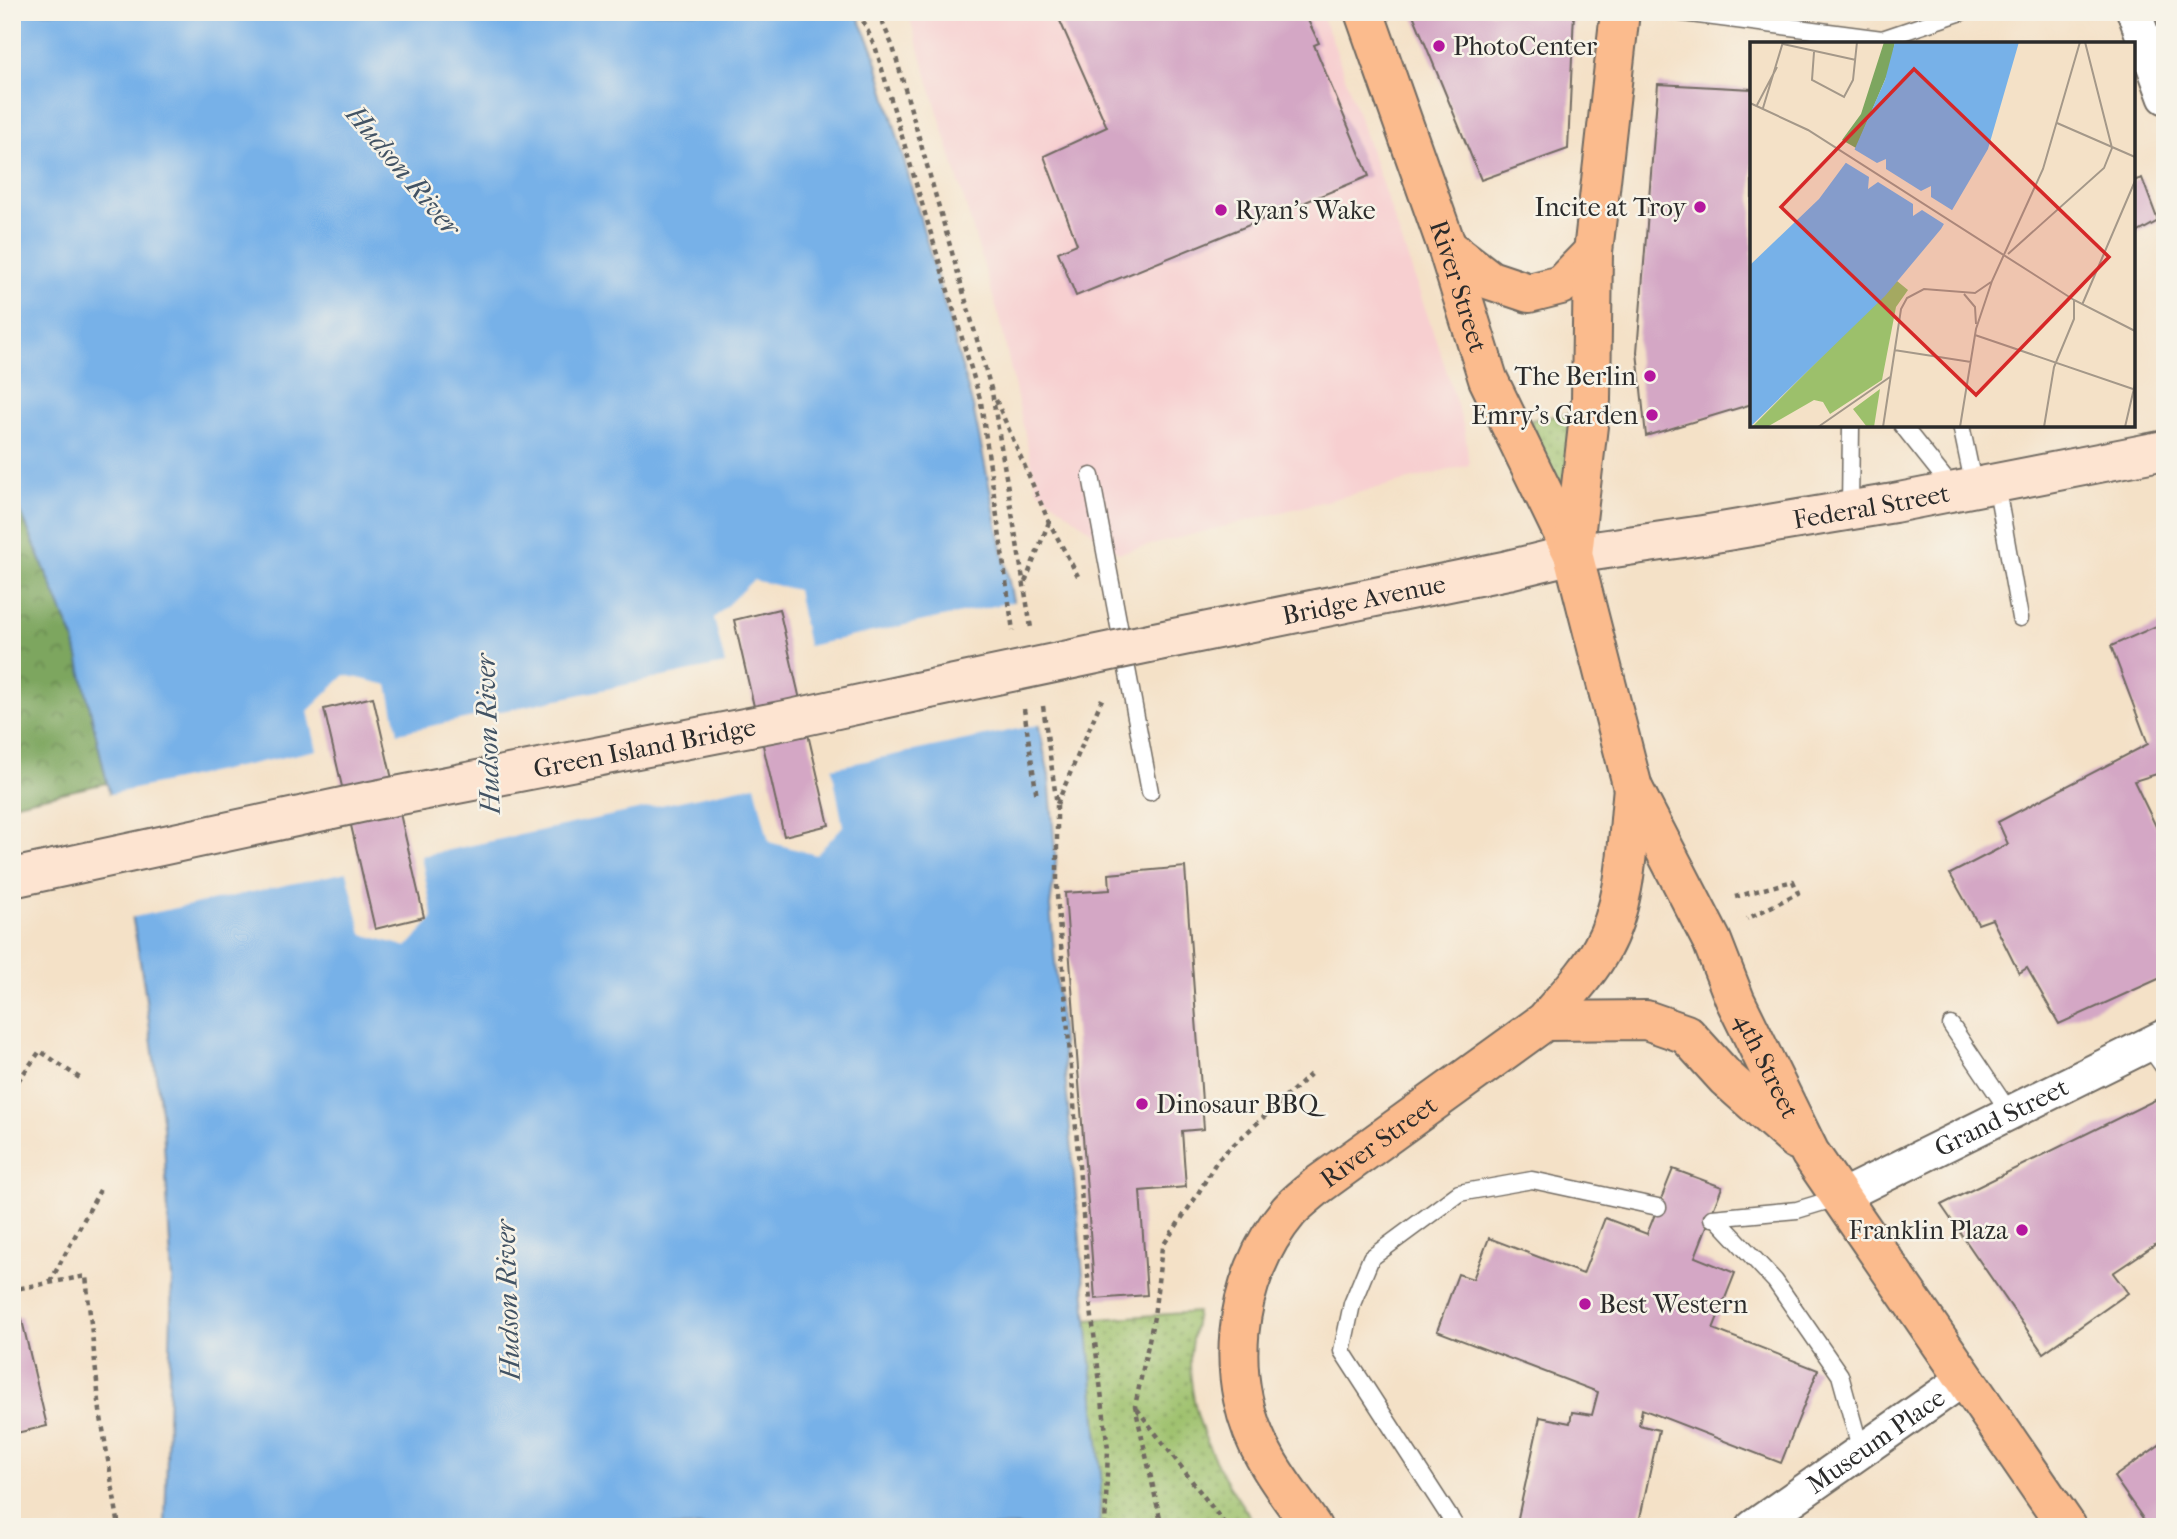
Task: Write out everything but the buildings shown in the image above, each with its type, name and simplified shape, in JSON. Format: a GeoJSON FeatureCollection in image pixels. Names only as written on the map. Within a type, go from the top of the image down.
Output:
{"type":"FeatureCollection","features":[{"type":"Feature","properties":{"kind":"main road","name":"River Street"},"geometry":{"type":"LineString","coordinates":[[1364,12],[1447,247],[1488,379],[1573,554]]}},
{"type":"Feature","properties":{"kind":"main road"},"geometry":{"type":"LineString","coordinates":[[1573,554],[1591,400],[1593,251],[1620,12]]}},
{"type":"Feature","properties":{"kind":"main road"},"geometry":{"type":"LineString","coordinates":[[1447,247],[1490,280],[1529,293],[1561,285],[1593,251]]}},
{"type":"Feature","properties":{"kind":"main road","name":"4th Street"},"geometry":{"type":"LineString","coordinates":[[1573,554],[1633,788],[1712,941],[1735,1000],[1810,1153],[2067,1527]]}},
{"type":"Feature","properties":{"kind":"main road","name":"River Street"},"geometry":{"type":"LineString","coordinates":[[1312,1527],[1266,1460],[1244,1407],[1238,1364],[1240,1316],[1258,1258],[1289,1212],[1317,1186],[1545,1021],[1601,949],[1614,922],[1624,874],[1633,788]]}},
{"type":"Feature","properties":{"kind":"main road"},"geometry":{"type":"LineString","coordinates":[[1545,1021],[1646,1020],[1686,1034],[1726,1078],[1810,1153]]}},
{"type":"Feature","properties":{"kind":"street"},"geometry":{"type":"LineString","coordinates":[[2134,12],[2165,97]]}},
{"type":"Feature","properties":{"kind":"street","name":"Federal Street"},"geometry":{"type":"LineString","coordinates":[[1573,554],[1850,510],[2165,450]]}},
{"type":"Feature","properties":{"kind":"street","name":"Bridge Avenue"},"geometry":{"type":"LineString","coordinates":[[1154,642],[1508,570],[1573,554]]}},
{"type":"Feature","properties":{"kind":"street","name":"Green Island Bridge"},"geometry":{"type":"LineString","coordinates":[[12,877],[370,801],[799,717],[1154,642]]}},
{"type":"Feature","properties":{"kind":"street","name":"Grand Street"},"geometry":{"type":"LineString","coordinates":[[1840,1197],[2011,1112],[2159,1049]]}},
{"type":"Feature","properties":{"kind":"street","name":"Museum Place"},"geometry":{"type":"LineString","coordinates":[[1753,1527],[1965,1378]]}},
{"type":"Feature","properties":{"kind":"lane"},"geometry":{"type":"LineString","coordinates":[[1675,12],[1882,41],[1962,12]]}},
{"type":"Feature","properties":{"kind":"lane"},"geometry":{"type":"LineString","coordinates":[[1850,510],[1851,427]]}},
{"type":"Feature","properties":{"kind":"lane"},"geometry":{"type":"LineString","coordinates":[[1904,427],[1975,487]]}},
{"type":"Feature","properties":{"kind":"lane"},"geometry":{"type":"LineString","coordinates":[[1961,427],[1975,487],[2020,618]]}},
{"type":"Feature","properties":{"kind":"lane"},"geometry":{"type":"LineString","coordinates":[[1091,476],[1150,792]]}},
{"type":"Feature","properties":{"kind":"lane"},"geometry":{"type":"LineString","coordinates":[[1951,1025],[2011,1112]]}},
{"type":"Feature","properties":{"kind":"lane"},"geometry":{"type":"LineString","coordinates":[[1456,1527],[1342,1352],[1352,1304],[1371,1258],[1459,1193],[1532,1180],[1658,1207]]}},
{"type":"Feature","properties":{"kind":"lane"},"geometry":{"type":"LineString","coordinates":[[1840,1197],[1797,1210],[1713,1218],[1775,1280],[1840,1375],[1861,1451]]}},
{"type":"Feature","properties":{"kind":"path"},"geometry":{"type":"LineString","coordinates":[[859,12],[876,49],[981,401],[1014,634]]}},
{"type":"Feature","properties":{"kind":"path"},"geometry":{"type":"LineString","coordinates":[[878,12],[893,47],[992,392],[1032,635]]}},
{"type":"Feature","properties":{"kind":"path"},"geometry":{"type":"LineString","coordinates":[[992,392],[1049,522],[1082,584]]}},
{"type":"Feature","properties":{"kind":"path"},"geometry":{"type":"LineString","coordinates":[[1025,583],[1049,522]]}},
{"type":"Feature","properties":{"kind":"path"},"geometry":{"type":"LineString","coordinates":[[1057,805],[1102,698]]}},
{"type":"Feature","properties":{"kind":"path"},"geometry":{"type":"LineString","coordinates":[[1042,701],[1057,805],[1060,922],[1090,1301],[1108,1449],[1105,1527]]}},
{"type":"Feature","properties":{"kind":"path"},"geometry":{"type":"LineString","coordinates":[[1024,702],[1037,798]]}},
{"type":"Feature","properties":{"kind":"path"},"geometry":{"type":"LineString","coordinates":[[1735,897],[1793,881],[1798,893],[1743,920]]}},
{"type":"Feature","properties":{"kind":"path"},"geometry":{"type":"LineString","coordinates":[[12,1089],[40,1051],[81,1079]]}},
{"type":"Feature","properties":{"kind":"path"},"geometry":{"type":"LineString","coordinates":[[1162,1527],[1135,1406],[1154,1317],[1163,1247],[1219,1159],[1313,1072]]}},
{"type":"Feature","properties":{"kind":"path"},"geometry":{"type":"LineString","coordinates":[[49,1283],[100,1190]]}},
{"type":"Feature","properties":{"kind":"path"},"geometry":{"type":"LineString","coordinates":[[12,1263],[16,1289],[86,1276],[100,1412],[119,1527]]}},
{"type":"Feature","properties":{"kind":"path"},"geometry":{"type":"LineString","coordinates":[[1135,1406],[1227,1527]]}},
{"type":"Feature","properties":{"kind":"shaded area"},"geometry":{"type":"Polygon","coordinates":[[[908,12],[1320,12],[1332,39],[1445,366],[1465,431],[1469,465],[1119,553],[1037,489],[1000,320],[908,12]]]}},
{"type":"Feature","properties":{"kind":"green space"},"geometry":{"type":"Polygon","coordinates":[[[1567,414],[1572,470],[1563,482],[1557,482],[1546,469],[1530,420],[1567,414]]]}},
{"type":"Feature","properties":{"kind":"green space"},"geometry":{"type":"Polygon","coordinates":[[[12,491],[74,639],[107,783],[12,804],[12,491]]]}},
{"type":"Feature","properties":{"kind":"green space"},"geometry":{"type":"Polygon","coordinates":[[[1197,1312],[1190,1355],[1191,1380],[1201,1426],[1230,1487],[1257,1527],[1099,1527],[1101,1475],[1087,1320],[1197,1312]]]}},
{"type":"Feature","properties":{"kind":"water","name":"Hudson River"},"geometry":{"type":"Polygon","coordinates":[[[12,12],[856,12],[873,49],[973,407],[1049,776],[1056,862],[1050,906],[1101,1476],[1099,1527],[165,1527],[172,1279],[163,1126],[144,985],[117,826],[74,639],[12,491],[12,12]]]}},
{"type":"Feature","properties":{"kind":"pier"},"geometry":{"type":"Polygon","coordinates":[[[753,580],[797,590],[808,646],[1017,601],[1042,724],[832,768],[843,826],[816,855],[769,842],[755,785],[421,856],[433,918],[407,947],[362,934],[347,872],[129,918],[106,795],[317,750],[308,711],[345,675],[388,685],[398,733],[725,664],[714,618],[753,580]]]}},
{"type":"Feature","properties":{"kind":"place","name":"PhotoCenter"},"geometry":{"type":"Point","coordinates":[1439,46]}},
{"type":"Feature","properties":{"kind":"place","name":"Incite at Troy"},"geometry":{"type":"Point","coordinates":[1700,207]}},
{"type":"Feature","properties":{"kind":"place","name":"Ryan's Wake"},"geometry":{"type":"Point","coordinates":[1221,210]}},
{"type":"Feature","properties":{"kind":"place","name":"The Berlin"},"geometry":{"type":"Point","coordinates":[1650,376]}},
{"type":"Feature","properties":{"kind":"place","name":"Emry’s Garden"},"geometry":{"type":"Point","coordinates":[1652,415]}},
{"type":"Feature","properties":{"kind":"place","name":"Dinosaur BBQ"},"geometry":{"type":"Point","coordinates":[1142,1104]}},
{"type":"Feature","properties":{"kind":"place","name":"Franklin Plaza"},"geometry":{"type":"Point","coordinates":[2022,1230]}},
{"type":"Feature","properties":{"kind":"place","name":"Best Western"},"geometry":{"type":"Point","coordinates":[1585,1304]}}]}
